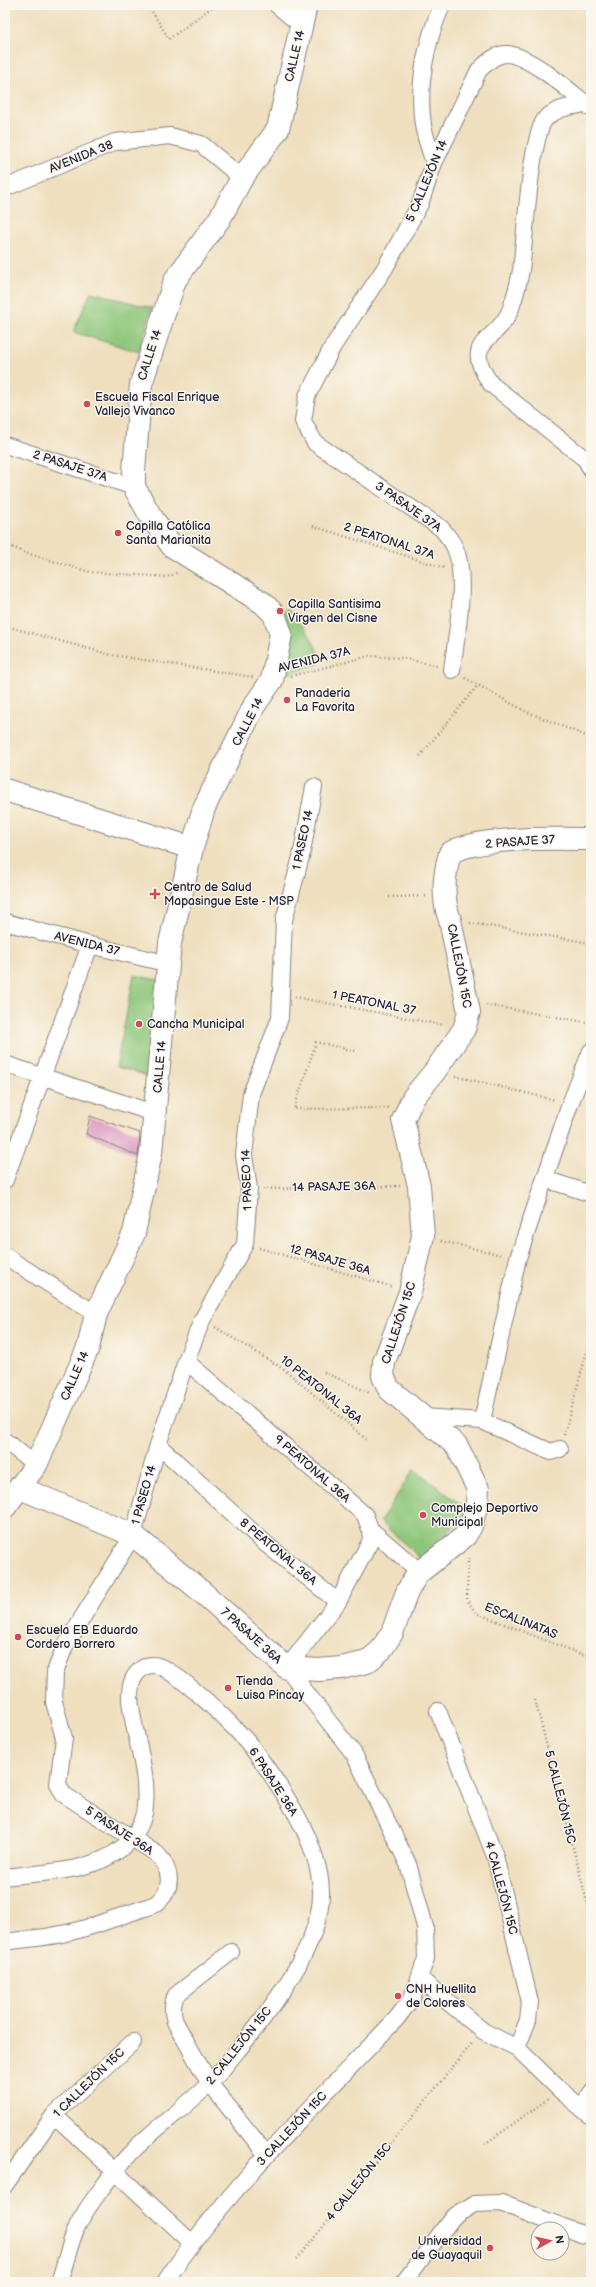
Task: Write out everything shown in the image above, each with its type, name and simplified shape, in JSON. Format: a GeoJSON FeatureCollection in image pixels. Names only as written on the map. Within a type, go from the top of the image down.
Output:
{"type":"FeatureCollection","features":[{"type":"Feature","properties":{"kind":"street"},"geometry":{"type":"LineString","coordinates":[[277,5],[302,26]]}},
{"type":"Feature","properties":{"kind":"street","name":"CALLE 14"},"geometry":{"type":"LineString","coordinates":[[5,1506],[20,1488],[36,1464],[88,1348],[96,1314],[134,1233],[151,1153],[156,1114],[170,943],[192,848],[204,808],[254,706],[272,680],[281,634],[274,614],[263,603],[172,546],[150,515],[134,486],[141,384],[175,280],[220,218],[242,178],[278,129],[306,5]]}},
{"type":"Feature","properties":{"kind":"street"},"geometry":{"type":"LineString","coordinates":[[434,163],[423,125],[421,94],[426,58],[435,20],[442,5]]}},
{"type":"Feature","properties":{"kind":"street","name":"5 CALLEJÓN 14"},"geometry":{"type":"LineString","coordinates":[[303,421],[307,396],[333,346],[389,262],[420,204],[434,163],[479,70],[491,58],[507,54],[519,58],[547,74],[588,106]]}},
{"type":"Feature","properties":{"kind":"street"},"geometry":{"type":"LineString","coordinates":[[588,106],[566,106],[546,118],[537,141],[521,271],[510,310],[498,328],[481,345],[477,357],[481,370],[491,384],[585,459],[591,469]]}},
{"type":"Feature","properties":{"kind":"street","name":"AVENIDA 38"},"geometry":{"type":"LineString","coordinates":[[5,188],[115,142],[170,136],[201,144],[242,178]]}},
{"type":"Feature","properties":{"kind":"street","name":"3 PASAJE 37A"},"geometry":{"type":"LineString","coordinates":[[303,421],[315,443],[442,528],[455,548],[460,573],[460,600],[452,670]]}},
{"type":"Feature","properties":{"kind":"street","name":"2 PASAJE 37A"},"geometry":{"type":"LineString","coordinates":[[5,445],[134,486]]}},
{"type":"Feature","properties":{"kind":"street","name":"1 PASEO 14"},"geometry":{"type":"LineString","coordinates":[[58,1784],[64,1738],[54,1702],[55,1672],[65,1646],[133,1535],[158,1445],[186,1361],[202,1320],[245,1244],[249,1189],[244,1155],[252,1094],[280,1018],[284,920],[301,856],[314,787]]}},
{"type":"Feature","properties":{"kind":"street"},"geometry":{"type":"LineString","coordinates":[[6,792],[192,848]]}},
{"type":"Feature","properties":{"kind":"street","name":"2 PASAJE 37"},"geometry":{"type":"LineString","coordinates":[[450,852],[460,847],[522,840],[591,839]]}},
{"type":"Feature","properties":{"kind":"street","name":"CALLEJÓN 15C"},"geometry":{"type":"LineString","coordinates":[[287,1668],[320,1670],[367,1662],[381,1650],[392,1633],[407,1592],[420,1572],[465,1536],[473,1520],[477,1503],[478,1489],[473,1476],[457,1446],[389,1389],[383,1376],[386,1357],[410,1292],[423,1236],[419,1186],[403,1120],[407,1108],[413,1098],[435,1071],[464,1029],[469,1012],[450,920],[446,908],[445,896],[447,864],[450,852]]}},
{"type":"Feature","properties":{"kind":"street","name":"AVENIDA 37"},"geometry":{"type":"LineString","coordinates":[[5,922],[90,946],[169,964]]}},
{"type":"Feature","properties":{"kind":"street"},"geometry":{"type":"LineString","coordinates":[[5,1180],[41,1076],[90,946]]}},
{"type":"Feature","properties":{"kind":"street"},"geometry":{"type":"LineString","coordinates":[[482,1421],[518,1258],[570,1104],[591,1051]]}},
{"type":"Feature","properties":{"kind":"street"},"geometry":{"type":"LineString","coordinates":[[5,1064],[156,1114]]}},
{"type":"Feature","properties":{"kind":"street"},"geometry":{"type":"LineString","coordinates":[[545,1179],[591,1194]]}},
{"type":"Feature","properties":{"kind":"street"},"geometry":{"type":"LineString","coordinates":[[5,1256],[96,1314]]}},
{"type":"Feature","properties":{"kind":"street","name":"9 PEATONAL 36A"},"geometry":{"type":"LineString","coordinates":[[186,1361],[365,1515],[370,1529]]}},
{"type":"Feature","properties":{"kind":"street"},"geometry":{"type":"LineString","coordinates":[[422,1417],[482,1421],[551,1452],[560,1449]]}},
{"type":"Feature","properties":{"kind":"street"},"geometry":{"type":"LineString","coordinates":[[5,1441],[36,1464]]}},
{"type":"Feature","properties":{"kind":"street","name":"8 PEATONAL 36A"},"geometry":{"type":"LineString","coordinates":[[158,1445],[266,1544],[338,1602]]}},
{"type":"Feature","properties":{"kind":"street","name":"7 PASAJE 36A"},"geometry":{"type":"LineString","coordinates":[[20,1488],[133,1535],[202,1592],[287,1668],[354,1754],[408,1864],[425,1927],[426,1959],[419,1978]]}},
{"type":"Feature","properties":{"kind":"street"},"geometry":{"type":"LineString","coordinates":[[370,1529],[420,1572]]}},
{"type":"Feature","properties":{"kind":"street"},"geometry":{"type":"LineString","coordinates":[[287,1668],[338,1602],[371,1540],[370,1529]]}},
{"type":"Feature","properties":{"kind":"street","name":"6 PASAJE 36A"},"geometry":{"type":"LineString","coordinates":[[132,1839],[139,1825],[145,1802],[143,1770],[130,1701],[131,1686],[135,1675],[144,1667],[155,1664],[181,1678],[250,1745],[275,1780],[308,1838],[318,1870],[321,1892]]}},
{"type":"Feature","properties":{"kind":"street","name":"4 CALLEJÓN 15C"},"geometry":{"type":"LineString","coordinates":[[438,1711],[495,1856],[530,2002],[528,2020],[518,2048]]}},
{"type":"Feature","properties":{"kind":"street","name":"5 PASAJE 36A"},"geometry":{"type":"LineString","coordinates":[[5,1942],[66,1933],[110,1920],[157,1903],[165,1895],[169,1886],[169,1874],[166,1864],[157,1854],[63,1794],[58,1784]]}},
{"type":"Feature","properties":{"kind":"street"},"geometry":{"type":"LineString","coordinates":[[5,1877],[86,1865],[120,1850],[132,1839]]}},
{"type":"Feature","properties":{"kind":"street","name":"2 CALLEJÓN 15C"},"geometry":{"type":"LineString","coordinates":[[59,2282],[76,2227],[114,2172],[128,2156],[210,2084],[270,2011],[309,1944],[318,1914],[321,1892]]}},
{"type":"Feature","properties":{"kind":"street"},"geometry":{"type":"LineString","coordinates":[[231,1952],[181,1990],[172,2003],[175,2022],[210,2084],[267,2155]]}},
{"type":"Feature","properties":{"kind":"street"},"geometry":{"type":"LineString","coordinates":[[419,1978],[483,2031],[518,2048],[560,2090],[586,2112],[591,2093]]}},
{"type":"Feature","properties":{"kind":"street","name":"3 CALLEJÓN 15C"},"geometry":{"type":"LineString","coordinates":[[165,2282],[191,2242],[267,2155],[397,2018],[412,1998],[419,1978]]}},
{"type":"Feature","properties":{"kind":"street","name":"1 CALLEJÓN 15C"},"geometry":{"type":"LineString","coordinates":[[5,2185],[54,2115],[133,2042]]}},
{"type":"Feature","properties":{"kind":"street"},"geometry":{"type":"LineString","coordinates":[[54,2115],[191,2242]]}},
{"type":"Feature","properties":{"kind":"street"},"geometry":{"type":"LineString","coordinates":[[404,2282],[453,2217],[474,2204],[501,2203],[584,2236],[591,2235]]}},
{"type":"Feature","properties":{"kind":"path"},"geometry":{"type":"LineString","coordinates":[[148,5],[169,39],[215,5]]}},
{"type":"Feature","properties":{"kind":"path","name":"2 PEATONAL 37A"},"geometry":{"type":"LineString","coordinates":[[313,526],[460,573]]}},
{"type":"Feature","properties":{"kind":"path"},"geometry":{"type":"LineString","coordinates":[[5,544],[26,553],[90,572],[167,577],[199,564]]}},
{"type":"Feature","properties":{"kind":"path","name":"AVENIDA 37A"},"geometry":{"type":"LineString","coordinates":[[5,626],[112,655],[272,680],[369,656],[403,658],[452,670],[525,712],[591,738]]}},
{"type":"Feature","properties":{"kind":"path"},"geometry":{"type":"LineString","coordinates":[[5,638],[10,627]]}},
{"type":"Feature","properties":{"kind":"path"},"geometry":{"type":"LineString","coordinates":[[420,756],[478,685]]}},
{"type":"Feature","properties":{"kind":"path"},"geometry":{"type":"LineString","coordinates":[[389,897],[445,896]]}},
{"type":"Feature","properties":{"kind":"path"},"geometry":{"type":"LineString","coordinates":[[450,920],[591,943]]}},
{"type":"Feature","properties":{"kind":"path","name":"1 PEATONAL 37"},"geometry":{"type":"LineString","coordinates":[[281,994],[464,1029]]}},
{"type":"Feature","properties":{"kind":"path"},"geometry":{"type":"LineString","coordinates":[[468,1002],[591,1023]]}},
{"type":"Feature","properties":{"kind":"path"},"geometry":{"type":"LineString","coordinates":[[355,1051],[316,1042],[294,1109],[407,1108]]}},
{"type":"Feature","properties":{"kind":"path"},"geometry":{"type":"LineString","coordinates":[[435,1071],[570,1104]]}},
{"type":"Feature","properties":{"kind":"path","name":"14 PASAJE 36A"},"geometry":{"type":"LineString","coordinates":[[249,1189],[419,1186]]}},
{"type":"Feature","properties":{"kind":"path"},"geometry":{"type":"LineString","coordinates":[[423,1236],[518,1258]]}},
{"type":"Feature","properties":{"kind":"path","name":"12 PASAJE 36A"},"geometry":{"type":"LineString","coordinates":[[245,1244],[410,1292]]}},
{"type":"Feature","properties":{"kind":"path","name":"10 PEATONAL 36A"},"geometry":{"type":"LineString","coordinates":[[202,1320],[286,1370],[366,1439]]}},
{"type":"Feature","properties":{"kind":"path"},"geometry":{"type":"LineString","coordinates":[[560,1449],[591,1337]]}},
{"type":"Feature","properties":{"kind":"path","name":"ESCALINATAS"},"geometry":{"type":"LineString","coordinates":[[465,1536],[469,1560],[467,1600],[476,1613],[583,1655],[591,1654]]}},
{"type":"Feature","properties":{"kind":"path","name":"5 CALLEJÓN 15C"},"geometry":{"type":"LineString","coordinates":[[535,1700],[591,1917]]}},
{"type":"Feature","properties":{"kind":"path","name":"4 CALLEJÓN 15C"},"geometry":{"type":"LineString","coordinates":[[297,2259],[483,2031]]}},
{"type":"Feature","properties":{"kind":"path"},"geometry":{"type":"LineString","coordinates":[[485,2144],[560,2090]]}},
{"type":"Feature","properties":{"kind":"green space"},"geometry":{"type":"Polygon","coordinates":[[[91,292],[152,308],[139,352],[73,332],[91,292]]]}},
{"type":"Feature","properties":{"kind":"green space"},"geometry":{"type":"Polygon","coordinates":[[[285,610],[288,610],[309,635],[317,649],[319,664],[285,675],[282,674],[281,670],[289,647],[290,636],[282,614],[285,610]]]}},
{"type":"Feature","properties":{"kind":"green space","name":"Cancha Municipal"},"geometry":{"type":"Polygon","coordinates":[[[134,975],[159,980],[148,1076],[116,1067],[134,975]]]}},
{"type":"Feature","properties":{"kind":"green space","name":"Complejo Deportivo Municipal"},"geometry":{"type":"Polygon","coordinates":[[[414,1469],[468,1510],[423,1561],[380,1521],[414,1469]]]}},
{"type":"Feature","properties":{"kind":"building"},"geometry":{"type":"Polygon","coordinates":[[[90,1116],[140,1133],[138,1156],[86,1134],[90,1116]]]}},
{"type":"Feature","properties":{"kind":"place","name":"Escuela Fiscal Enrique Vallejo Vivanco"},"geometry":{"type":"Point","coordinates":[87,404]}},
{"type":"Feature","properties":{"kind":"place","name":"Capilla Católica Santa Marianita"},"geometry":{"type":"Point","coordinates":[118,533]}},
{"type":"Feature","properties":{"kind":"place","name":"Capilla Santisima Virgen del Cisne"},"geometry":{"type":"Point","coordinates":[280,611]}},
{"type":"Feature","properties":{"kind":"place","name":"Panaderia La Favorita"},"geometry":{"type":"Point","coordinates":[287,700]}},
{"type":"Feature","properties":{"kind":"place","name":"Centro de Salud Mapasingue Este - MSP"},"geometry":{"type":"Point","coordinates":[155,894]}},
{"type":"Feature","properties":{"kind":"place","name":"Cancha Municipal"},"geometry":{"type":"Point","coordinates":[139,1024]}},
{"type":"Feature","properties":{"kind":"place","name":"Complejo Deportivo Municipal"},"geometry":{"type":"Point","coordinates":[423,1515]}},
{"type":"Feature","properties":{"kind":"place","name":"Escuela EB Eduardo Cordero Borrero"},"geometry":{"type":"Point","coordinates":[18,1637]}},
{"type":"Feature","properties":{"kind":"place","name":"Tienda Luisa Pincay"},"geometry":{"type":"Point","coordinates":[228,1688]}},
{"type":"Feature","properties":{"kind":"place","name":"CNH Huellita de Colores"},"geometry":{"type":"Point","coordinates":[398,1996]}},
{"type":"Feature","properties":{"kind":"place","name":"Universidad de Guayaquil"},"geometry":{"type":"Point","coordinates":[490,2248]}}]}
